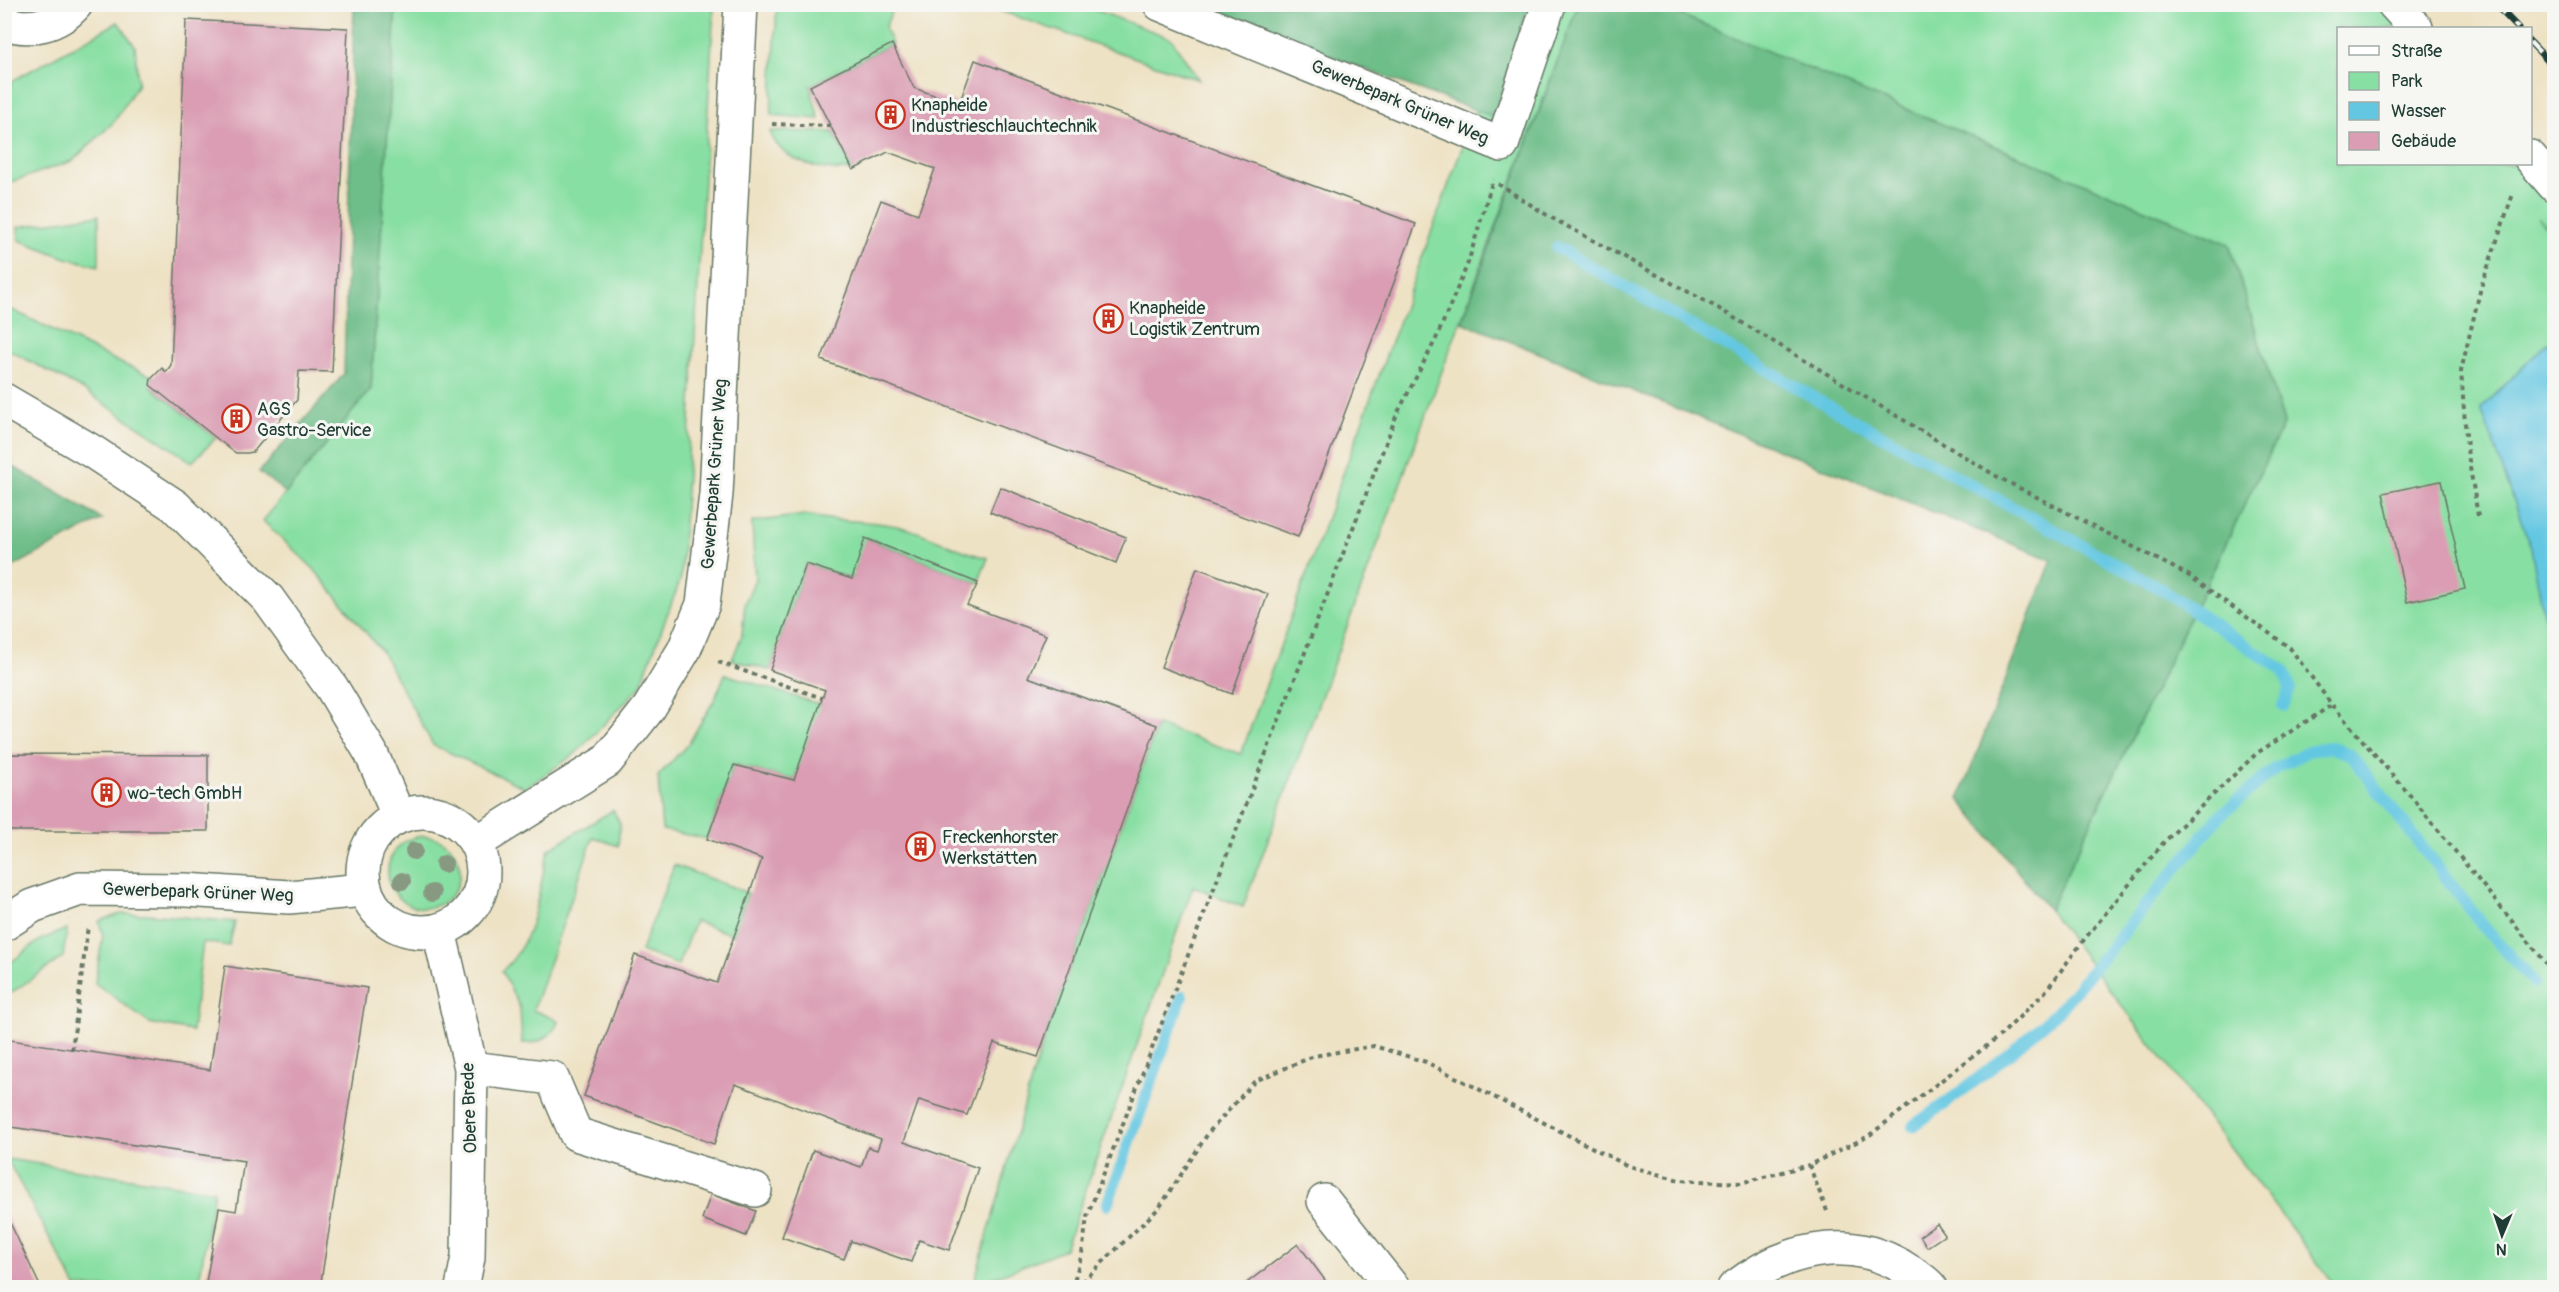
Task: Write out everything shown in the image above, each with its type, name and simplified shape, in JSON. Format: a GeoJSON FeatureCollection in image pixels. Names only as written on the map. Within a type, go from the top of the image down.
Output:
{"type":"FeatureCollection","features":[{"type":"Feature","properties":{"kind":"street"},"geometry":{"type":"LineString","coordinates":[[6,26],[35,27],[53,22],[70,12],[76,4]]}},
{"type":"Feature","properties":{"kind":"street","name":"Gewerbepark Grüner Weg"},"geometry":{"type":"LineString","coordinates":[[476,843],[607,761],[649,708],[684,650],[703,604],[716,494],[741,4]]}},
{"type":"Feature","properties":{"kind":"street","name":"Gewerbepark Grüner Weg"},"geometry":{"type":"LineString","coordinates":[[1160,4],[1502,145],[1549,4]]}},
{"type":"Feature","properties":{"kind":"street"},"geometry":{"type":"LineString","coordinates":[[2394,4],[2415,27]]}},
{"type":"Feature","properties":{"kind":"street"},"geometry":{"type":"LineString","coordinates":[[2532,158],[2554,185]]}},
{"type":"Feature","properties":{"kind":"street"},"geometry":{"type":"LineString","coordinates":[[4,400],[93,452],[174,506],[268,599],[332,688],[371,753],[399,817]]}},
{"type":"Feature","properties":{"kind":"street"},"geometry":{"type":"LineString","coordinates":[[416,812],[434,813],[451,818],[465,829],[476,843],[483,860],[484,878],[479,896],[456,924],[439,931],[419,933],[399,928],[382,917],[364,890],[363,862],[370,843],[382,828],[399,817],[416,812]]}},
{"type":"Feature","properties":{"kind":"street","name":"Gewerbepark Grüner Weg"},"geometry":{"type":"LineString","coordinates":[[4,924],[32,906],[80,889],[186,890],[289,897],[364,890]]}},
{"type":"Feature","properties":{"kind":"street","name":"Obere Brede"},"geometry":{"type":"LineString","coordinates":[[439,931],[471,1068],[468,1257],[462,1287]]}},
{"type":"Feature","properties":{"kind":"street"},"geometry":{"type":"LineString","coordinates":[[471,1068],[552,1078],[576,1134],[755,1190]]}},
{"type":"Feature","properties":{"kind":"street"},"geometry":{"type":"LineString","coordinates":[[1324,1201],[1393,1287]]}},
{"type":"Feature","properties":{"kind":"street"},"geometry":{"type":"LineString","coordinates":[[1734,1287],[1753,1272],[1799,1253],[1840,1247],[1884,1257],[1926,1281],[1931,1287]]}},
{"type":"Feature","properties":{"kind":"path"},"geometry":{"type":"LineString","coordinates":[[735,123],[831,126]]}},
{"type":"Feature","properties":{"kind":"path"},"geometry":{"type":"LineString","coordinates":[[1074,1287],[1082,1254],[1087,1217],[1397,414],[1436,339],[1468,263],[1502,145]]}},
{"type":"Feature","properties":{"kind":"path"},"geometry":{"type":"LineString","coordinates":[[1493,180],[1550,217],[1716,307],[1998,477],[2188,575],[2290,648],[2332,705],[2416,802],[2554,973]]}},
{"type":"Feature","properties":{"kind":"path"},"geometry":{"type":"LineString","coordinates":[[2478,516],[2467,449],[2461,371],[2481,287],[2514,192]]}},
{"type":"Feature","properties":{"kind":"path"},"geometry":{"type":"LineString","coordinates":[[684,650],[822,699]]}},
{"type":"Feature","properties":{"kind":"path"},"geometry":{"type":"LineString","coordinates":[[1074,1287],[1159,1208],[1209,1132],[1255,1081],[1314,1056],[1374,1046],[1426,1062],[1628,1166],[1679,1180],[1741,1183],[1809,1165],[1867,1137],[2001,1035],[2045,992],[2083,941],[2164,842],[2257,753],[2332,705]]}},
{"type":"Feature","properties":{"kind":"path"},"geometry":{"type":"LineString","coordinates":[[72,1050],[93,889]]}},
{"type":"Feature","properties":{"kind":"path"},"geometry":{"type":"LineString","coordinates":[[1809,1165],[1840,1247]]}},
{"type":"Feature","properties":{"kind":"green space"},"geometry":{"type":"Polygon","coordinates":[[[354,5],[396,5],[371,389],[286,493],[259,472],[344,374],[354,5]]]}},
{"type":"Feature","properties":{"kind":"green space"},"geometry":{"type":"Polygon","coordinates":[[[396,5],[714,5],[681,578],[640,687],[575,754],[525,788],[433,745],[382,652],[313,568],[263,521],[371,389],[396,5]]]}},
{"type":"Feature","properties":{"kind":"green space"},"geometry":{"type":"Polygon","coordinates":[[[777,5],[894,5],[885,28],[892,44],[810,86],[819,119],[771,115],[777,5]]]}},
{"type":"Feature","properties":{"kind":"green space"},"geometry":{"type":"Polygon","coordinates":[[[989,5],[1082,5],[1171,38],[1199,80],[989,7],[989,5]]]}},
{"type":"Feature","properties":{"kind":"green space"},"geometry":{"type":"Polygon","coordinates":[[[1191,5],[1528,5],[1494,117],[1191,5]]]}},
{"type":"Feature","properties":{"kind":"green space"},"geometry":{"type":"Polygon","coordinates":[[[1514,5],[1578,5],[1243,907],[1193,886],[1065,1249],[973,1286],[1038,1057],[1157,725],[1241,754],[1514,5]]]}},
{"type":"Feature","properties":{"kind":"green space"},"geometry":{"type":"Polygon","coordinates":[[[1578,5],[1657,5],[2229,244],[2284,423],[2049,910],[1959,799],[2052,560],[1462,322],[1578,5]]]}},
{"type":"Feature","properties":{"kind":"green space"},"geometry":{"type":"Polygon","coordinates":[[[1657,5],[2379,5],[2400,27],[2337,27],[2337,165],[2521,165],[2554,204],[2554,234],[2537,217],[2554,235],[2554,1287],[2336,1287],[2049,910],[2284,423],[2229,244],[1657,5]]]}},
{"type":"Feature","properties":{"kind":"green space"},"geometry":{"type":"Polygon","coordinates":[[[118,22],[135,46],[138,84],[114,122],[72,161],[5,184],[5,103],[12,81],[118,22]]]}},
{"type":"Feature","properties":{"kind":"green space"},"geometry":{"type":"Polygon","coordinates":[[[770,131],[833,132],[853,170],[817,167],[793,158],[775,142],[770,131]]]}},
{"type":"Feature","properties":{"kind":"green space"},"geometry":{"type":"Polygon","coordinates":[[[99,215],[99,266],[66,258],[19,240],[18,227],[99,215]]]}},
{"type":"Feature","properties":{"kind":"green space"},"geometry":{"type":"Polygon","coordinates":[[[4,306],[154,377],[150,386],[216,438],[192,462],[82,389],[5,348],[4,306]]]}},
{"type":"Feature","properties":{"kind":"green space"},"geometry":{"type":"Polygon","coordinates":[[[5,462],[102,519],[5,571],[5,462]]]}},
{"type":"Feature","properties":{"kind":"green space"},"geometry":{"type":"Polygon","coordinates":[[[805,515],[901,527],[988,558],[978,583],[866,538],[852,579],[806,564],[770,670],[732,660],[742,635],[745,603],[755,579],[752,522],[805,515]]]}},
{"type":"Feature","properties":{"kind":"green space"},"geometry":{"type":"Polygon","coordinates":[[[725,674],[821,705],[794,780],[734,765],[707,839],[662,830],[658,776],[688,744],[715,699],[725,674]]]}},
{"type":"Feature","properties":{"kind":"green space"},"geometry":{"type":"Polygon","coordinates":[[[613,810],[620,824],[618,846],[593,837],[533,1010],[559,1021],[553,1031],[539,1041],[522,1043],[520,1008],[502,971],[514,959],[529,930],[549,849],[613,810]]]}},
{"type":"Feature","properties":{"kind":"green space"},"geometry":{"type":"Polygon","coordinates":[[[424,836],[444,842],[454,852],[460,872],[454,892],[444,902],[424,908],[404,902],[394,892],[388,872],[394,852],[404,842],[424,836]]]}},
{"type":"Feature","properties":{"kind":"green space"},"geometry":{"type":"Polygon","coordinates":[[[674,865],[748,893],[733,935],[695,921],[678,965],[641,951],[674,865]]]}},
{"type":"Feature","properties":{"kind":"green space"},"geometry":{"type":"Polygon","coordinates":[[[121,914],[148,914],[235,922],[229,946],[203,942],[192,1031],[149,1023],[95,983],[103,935],[99,921],[121,914]]]}},
{"type":"Feature","properties":{"kind":"green space"},"geometry":{"type":"Polygon","coordinates":[[[67,929],[63,957],[5,997],[5,967],[40,940],[67,929]]]}},
{"type":"Feature","properties":{"kind":"green space"},"geometry":{"type":"Polygon","coordinates":[[[7,1159],[214,1191],[198,1287],[76,1287],[7,1159]]]}},
{"type":"Feature","properties":{"kind":"water"},"geometry":{"type":"Polygon","coordinates":[[[2547,343],[2554,352],[2554,669],[2531,548],[2481,409],[2547,343]]]}},
{"type":"Feature","properties":{"kind":"building"},"geometry":{"type":"Polygon","coordinates":[[[186,20],[348,28],[332,372],[299,371],[297,400],[253,452],[247,453],[236,453],[230,449],[150,385],[151,379],[162,368],[166,372],[171,365],[186,20]]]}},
{"type":"Feature","properties":{"kind":"building","name":"Knapheide Logistik Zentrum"},"geometry":{"type":"Polygon","coordinates":[[[892,44],[914,88],[959,104],[975,60],[1416,224],[1298,537],[821,360],[881,200],[918,214],[935,169],[888,152],[853,170],[810,86],[892,44]]]}},
{"type":"Feature","properties":{"kind":"building"},"geometry":{"type":"Polygon","coordinates":[[[2441,481],[2465,589],[2407,602],[2383,493],[2441,481]]]}},
{"type":"Feature","properties":{"kind":"building"},"geometry":{"type":"Polygon","coordinates":[[[1000,487],[1126,537],[1116,563],[990,512],[1000,487]]]}},
{"type":"Feature","properties":{"kind":"building","name":"Freckenhorster Werkstätten"},"geometry":{"type":"Polygon","coordinates":[[[865,538],[978,583],[967,605],[1046,635],[1028,677],[1157,725],[1038,1057],[994,1043],[967,1115],[919,1100],[904,1142],[978,1168],[949,1250],[919,1240],[911,1262],[851,1241],[844,1259],[782,1237],[813,1150],[861,1167],[868,1147],[877,1150],[881,1139],[735,1084],[714,1144],[584,1096],[635,955],[717,983],[762,859],[707,839],[734,765],[794,780],[825,690],[770,670],[806,564],[852,579],[865,538]]]}},
{"type":"Feature","properties":{"kind":"building"},"geometry":{"type":"Polygon","coordinates":[[[1197,568],[1268,594],[1232,694],[1161,667],[1197,568]]]}},
{"type":"Feature","properties":{"kind":"building","name":"wo-tech GmbH"},"geometry":{"type":"Polygon","coordinates":[[[5,754],[208,755],[208,831],[5,831],[5,754]]]}},
{"type":"Feature","properties":{"kind":"building"},"geometry":{"type":"Polygon","coordinates":[[[225,966],[367,988],[320,1288],[205,1288],[219,1208],[236,1211],[244,1161],[4,1126],[4,1039],[210,1070],[225,966]]]}},
{"type":"Feature","properties":{"kind":"building"},"geometry":{"type":"Polygon","coordinates":[[[711,1194],[756,1211],[746,1236],[702,1219],[711,1194]]]}},
{"type":"Feature","properties":{"kind":"building"},"geometry":{"type":"Polygon","coordinates":[[[4,1210],[41,1288],[4,1288],[4,1210]]]}},
{"type":"Feature","properties":{"kind":"building"},"geometry":{"type":"Polygon","coordinates":[[[1937,1224],[1945,1235],[1927,1247],[1920,1236],[1937,1224]]]}},
{"type":"Feature","properties":{"kind":"building"},"geometry":{"type":"Polygon","coordinates":[[[1298,1244],[1331,1288],[1240,1288],[1298,1244]]]}},
{"type":"Feature","properties":{"kind":"waterway"},"geometry":{"type":"LineString","coordinates":[[1557,247],[1830,407],[2161,589],[2283,670],[2290,688],[2283,706]]}},
{"type":"Feature","properties":{"kind":"waterway"},"geometry":{"type":"LineString","coordinates":[[1913,1126],[1989,1070],[2060,1009],[2219,817],[2276,768],[2308,751],[2329,747],[2350,754],[2484,927],[2534,983]]}},
{"type":"Feature","properties":{"kind":"waterway"},"geometry":{"type":"LineString","coordinates":[[1107,1205],[1182,996]]}},
{"type":"Feature","properties":{"kind":"railway"},"geometry":{"type":"LineString","coordinates":[[2495,4],[2517,27]]}},
{"type":"Feature","properties":{"kind":"railway"},"geometry":{"type":"LineString","coordinates":[[2532,44],[2554,67]]}},
{"type":"Feature","properties":{"kind":"place","name":"Knapheide Industrieschlauchtechnik"},"geometry":{"type":"Point","coordinates":[890,115]}},
{"type":"Feature","properties":{"kind":"place","name":"Knapheide Logistik Zentrum"},"geometry":{"type":"Point","coordinates":[1108,318]}},
{"type":"Feature","properties":{"kind":"place","name":"AGS Gastro-Service"},"geometry":{"type":"Point","coordinates":[236,419]}},
{"type":"Feature","properties":{"kind":"place","name":"wo-tech GmbH"},"geometry":{"type":"Point","coordinates":[106,793]}},
{"type":"Feature","properties":{"kind":"place","name":"Freckenhorster Werkstätten"},"geometry":{"type":"Point","coordinates":[921,847]}}]}
